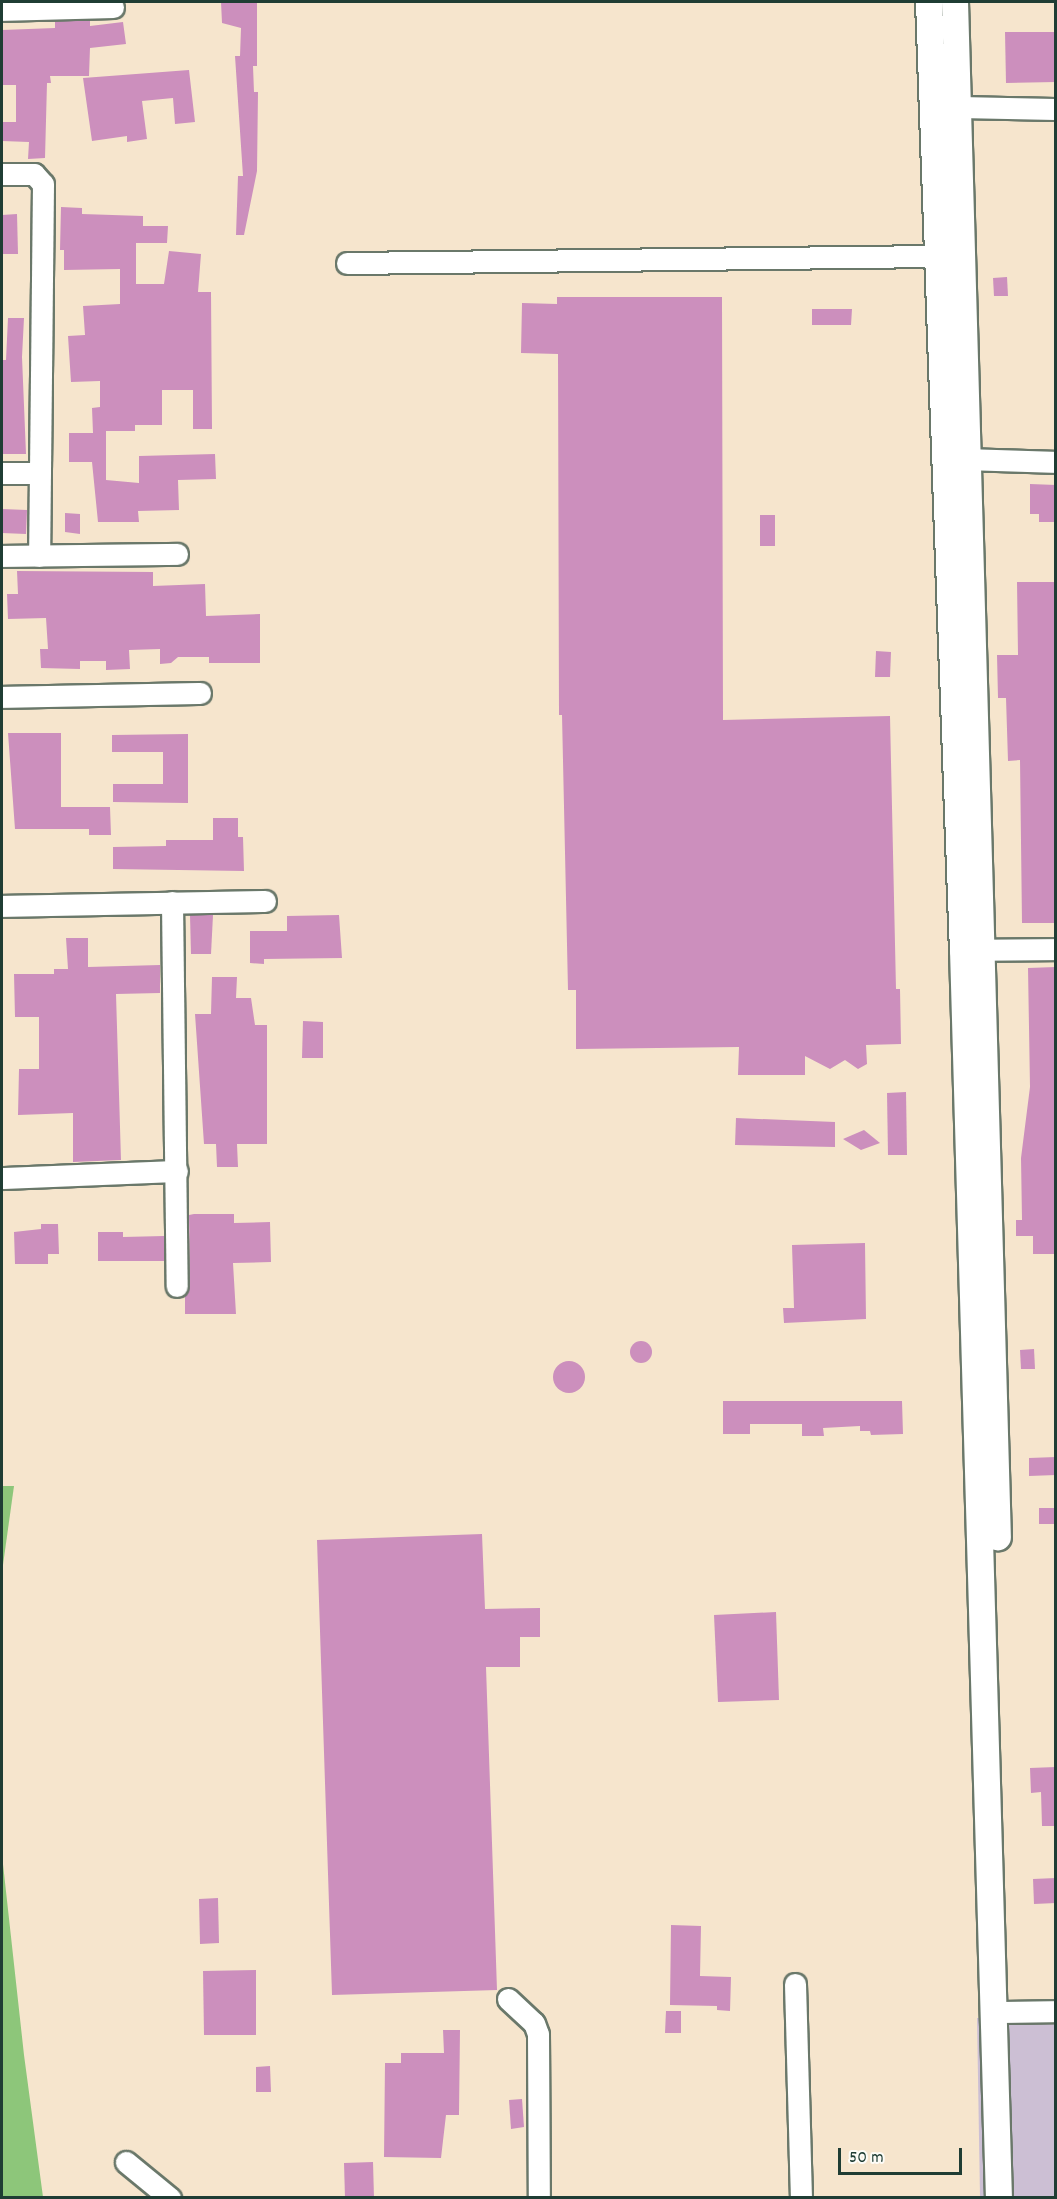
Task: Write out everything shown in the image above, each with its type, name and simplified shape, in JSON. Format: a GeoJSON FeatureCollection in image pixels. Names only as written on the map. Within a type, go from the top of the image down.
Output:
{"type":"FeatureCollection","features":[{"type":"Feature","properties":{"kind":"main road"},"geometry":{"type":"LineString","coordinates":[[929,2],[937,256],[973,950]]}},
{"type":"Feature","properties":{"kind":"main road"},"geometry":{"type":"LineString","coordinates":[[955,2],[967,459],[973,950],[1002,2012],[1014,2198]]}},
{"type":"Feature","properties":{"kind":"main road"},"geometry":{"type":"LineString","coordinates":[[999,2198],[1002,2012]]}},
{"type":"Feature","properties":{"kind":"street"},"geometry":{"type":"LineString","coordinates":[[2,10],[113,7]]}},
{"type":"Feature","properties":{"kind":"street"},"geometry":{"type":"LineString","coordinates":[[958,107],[1056,109]]}},
{"type":"Feature","properties":{"kind":"street"},"geometry":{"type":"LineString","coordinates":[[2,174],[34,174],[43,184],[39,556]]}},
{"type":"Feature","properties":{"kind":"street"},"geometry":{"type":"LineString","coordinates":[[348,263],[937,256]]}},
{"type":"Feature","properties":{"kind":"street"},"geometry":{"type":"LineString","coordinates":[[967,459],[1056,462]]}},
{"type":"Feature","properties":{"kind":"street"},"geometry":{"type":"LineString","coordinates":[[2,473],[40,473]]}},
{"type":"Feature","properties":{"kind":"street"},"geometry":{"type":"LineString","coordinates":[[2,556],[177,554]]}},
{"type":"Feature","properties":{"kind":"street"},"geometry":{"type":"LineString","coordinates":[[2,697],[200,693]]}},
{"type":"Feature","properties":{"kind":"street"},"geometry":{"type":"LineString","coordinates":[[172,902],[177,1286]]}},
{"type":"Feature","properties":{"kind":"street"},"geometry":{"type":"LineString","coordinates":[[2,906],[266,902]]}},
{"type":"Feature","properties":{"kind":"street"},"geometry":{"type":"LineString","coordinates":[[973,950],[1056,949]]}},
{"type":"Feature","properties":{"kind":"street"},"geometry":{"type":"LineString","coordinates":[[2,1178],[177,1171]]}},
{"type":"Feature","properties":{"kind":"street"},"geometry":{"type":"LineString","coordinates":[[795,1984],[801,2198]]}},
{"type":"Feature","properties":{"kind":"street"},"geometry":{"type":"LineString","coordinates":[[508,1999],[534,2023],[538,2034],[539,2198]]}},
{"type":"Feature","properties":{"kind":"street"},"geometry":{"type":"LineString","coordinates":[[1002,2012],[1056,2011]]}},
{"type":"Feature","properties":{"kind":"street"},"geometry":{"type":"LineString","coordinates":[[126,2162],[170,2198]]}},
{"type":"Feature","properties":{"kind":"shaded area"},"geometry":{"type":"Polygon","coordinates":[[[1055,2017],[1055,2197],[980,2197],[977,2018],[1055,2017]]]}},
{"type":"Feature","properties":{"kind":"green space"},"geometry":{"type":"Polygon","coordinates":[[[2,1486],[14,1486],[2,1572],[2,1486]]]}},
{"type":"Feature","properties":{"kind":"green space"},"geometry":{"type":"Polygon","coordinates":[[[2,1855],[24,2055],[43,2197],[2,2197],[2,1855]]]}},
{"type":"Feature","properties":{"kind":"building"},"geometry":{"type":"Polygon","coordinates":[[[221,2],[257,2],[257,66],[253,66],[254,92],[258,92],[257,171],[244,235],[236,235],[238,176],[243,176],[235,56],[240,56],[241,28],[222,23],[221,2]]]}},
{"type":"Feature","properties":{"kind":"building"},"geometry":{"type":"Polygon","coordinates":[[[90,20],[90,26],[123,22],[126,44],[90,48],[89,76],[50,76],[51,83],[47,83],[45,158],[28,159],[29,142],[2,141],[2,122],[16,122],[16,85],[2,85],[2,30],[55,28],[55,21],[90,20]]]}},
{"type":"Feature","properties":{"kind":"building"},"geometry":{"type":"Polygon","coordinates":[[[1005,32],[1056,32],[1056,82],[1006,83],[1005,32]]]}},
{"type":"Feature","properties":{"kind":"building"},"geometry":{"type":"Polygon","coordinates":[[[189,70],[195,122],[175,124],[173,98],[142,101],[147,139],[127,142],[127,136],[92,141],[83,78],[189,70]]]}},
{"type":"Feature","properties":{"kind":"building"},"geometry":{"type":"Polygon","coordinates":[[[61,207],[82,208],[82,214],[143,216],[143,226],[168,226],[167,243],[136,243],[136,284],[164,284],[169,251],[201,254],[198,292],[211,292],[212,429],[193,429],[193,390],[162,390],[162,425],[135,425],[135,431],[106,431],[106,480],[139,483],[139,456],[215,454],[216,479],[178,480],[179,510],[138,511],[139,522],[98,522],[92,462],[69,462],[69,433],[93,433],[92,408],[100,407],[100,381],[71,382],[68,336],[85,335],[83,306],[120,304],[120,269],[64,270],[64,250],[60,250],[61,207]]]}},
{"type":"Feature","properties":{"kind":"building"},"geometry":{"type":"Polygon","coordinates":[[[17,214],[18,254],[2,254],[2,215],[17,214]]]}},
{"type":"Feature","properties":{"kind":"building"},"geometry":{"type":"Polygon","coordinates":[[[1007,277],[1008,296],[994,296],[993,278],[1007,277]]]}},
{"type":"Feature","properties":{"kind":"building"},"geometry":{"type":"Polygon","coordinates":[[[557,297],[722,297],[723,720],[890,716],[896,989],[900,989],[901,1044],[866,1045],[867,1064],[858,1069],[845,1060],[830,1069],[805,1056],[805,1075],[738,1075],[739,1047],[576,1049],[576,990],[568,990],[562,715],[559,715],[558,354],[521,353],[522,303],[557,304],[557,297]]]}},
{"type":"Feature","properties":{"kind":"building"},"geometry":{"type":"Polygon","coordinates":[[[812,309],[852,309],[851,325],[812,325],[812,309]]]}},
{"type":"Feature","properties":{"kind":"building"},"geometry":{"type":"Polygon","coordinates":[[[8,318],[24,318],[22,357],[26,454],[2,454],[2,360],[6,360],[8,318]]]}},
{"type":"Feature","properties":{"kind":"building"},"geometry":{"type":"Polygon","coordinates":[[[1030,484],[1056,485],[1055,522],[1039,522],[1039,514],[1030,514],[1030,484]]]}},
{"type":"Feature","properties":{"kind":"building"},"geometry":{"type":"Polygon","coordinates":[[[2,509],[27,510],[26,534],[2,533],[2,509]]]}},
{"type":"Feature","properties":{"kind":"building"},"geometry":{"type":"Polygon","coordinates":[[[65,513],[80,514],[80,534],[65,532],[65,513]]]}},
{"type":"Feature","properties":{"kind":"building"},"geometry":{"type":"Polygon","coordinates":[[[760,515],[775,515],[775,546],[760,546],[760,515]]]}},
{"type":"Feature","properties":{"kind":"building"},"geometry":{"type":"Polygon","coordinates":[[[17,571],[153,572],[153,586],[205,584],[206,616],[260,614],[260,663],[209,663],[209,657],[178,657],[171,663],[160,664],[160,649],[129,650],[130,669],[106,670],[106,661],[80,661],[80,669],[41,668],[40,649],[48,649],[46,618],[8,619],[7,594],[18,594],[17,571]]]}},
{"type":"Feature","properties":{"kind":"building"},"geometry":{"type":"Polygon","coordinates":[[[1017,582],[1056,582],[1056,923],[1022,923],[1020,760],[1008,761],[1006,698],[998,698],[997,655],[1018,655],[1017,582]]]}},
{"type":"Feature","properties":{"kind":"building"},"geometry":{"type":"Polygon","coordinates":[[[876,651],[891,652],[890,677],[875,677],[876,651]]]}},
{"type":"Feature","properties":{"kind":"building"},"geometry":{"type":"Polygon","coordinates":[[[8,733],[61,733],[61,807],[110,807],[111,835],[89,835],[89,829],[15,829],[8,733]]]}},
{"type":"Feature","properties":{"kind":"building"},"geometry":{"type":"Polygon","coordinates":[[[188,734],[188,803],[113,802],[113,784],[163,784],[163,752],[112,752],[112,735],[188,734]]]}},
{"type":"Feature","properties":{"kind":"building"},"geometry":{"type":"Polygon","coordinates":[[[213,818],[238,818],[238,837],[243,837],[244,871],[113,869],[113,847],[166,846],[166,840],[213,840],[213,818]]]}},
{"type":"Feature","properties":{"kind":"building"},"geometry":{"type":"Polygon","coordinates":[[[190,915],[213,915],[211,954],[191,954],[190,915]]]}},
{"type":"Feature","properties":{"kind":"building"},"geometry":{"type":"Polygon","coordinates":[[[339,915],[342,958],[264,959],[264,964],[250,963],[250,931],[287,931],[287,916],[339,915]]]}},
{"type":"Feature","properties":{"kind":"building"},"geometry":{"type":"Polygon","coordinates":[[[66,938],[88,938],[88,967],[160,965],[160,993],[116,994],[121,1160],[73,1162],[73,1113],[18,1115],[19,1069],[39,1069],[39,1017],[15,1017],[14,974],[54,974],[54,969],[68,969],[66,938]]]}},
{"type":"Feature","properties":{"kind":"building"},"geometry":{"type":"Polygon","coordinates":[[[1056,967],[1056,1254],[1033,1254],[1033,1236],[1016,1236],[1016,1220],[1022,1220],[1021,1158],[1030,1087],[1028,968],[1056,967]]]}},
{"type":"Feature","properties":{"kind":"building"},"geometry":{"type":"Polygon","coordinates":[[[212,977],[237,977],[236,998],[251,998],[255,1025],[267,1025],[267,1144],[237,1144],[238,1167],[217,1167],[216,1144],[204,1144],[195,1014],[211,1014],[212,977]]]}},
{"type":"Feature","properties":{"kind":"building"},"geometry":{"type":"Polygon","coordinates":[[[303,1021],[323,1022],[323,1058],[302,1058],[303,1021]]]}},
{"type":"Feature","properties":{"kind":"building"},"geometry":{"type":"Polygon","coordinates":[[[906,1092],[907,1155],[888,1155],[887,1093],[906,1092]]]}},
{"type":"Feature","properties":{"kind":"building"},"geometry":{"type":"Polygon","coordinates":[[[736,1118],[835,1122],[835,1147],[735,1145],[736,1118]]]}},
{"type":"Feature","properties":{"kind":"building"},"geometry":{"type":"Polygon","coordinates":[[[864,1130],[880,1143],[861,1150],[843,1139],[864,1130]]]}},
{"type":"Feature","properties":{"kind":"building"},"geometry":{"type":"Polygon","coordinates":[[[234,1214],[234,1223],[270,1222],[271,1262],[233,1263],[236,1314],[185,1314],[185,1296],[190,1286],[189,1215],[234,1214]]]}},
{"type":"Feature","properties":{"kind":"building"},"geometry":{"type":"Polygon","coordinates":[[[41,1224],[58,1224],[59,1254],[48,1254],[48,1264],[15,1264],[14,1232],[41,1229],[41,1224]]]}},
{"type":"Feature","properties":{"kind":"building"},"geometry":{"type":"Polygon","coordinates":[[[98,1232],[123,1232],[123,1237],[164,1236],[164,1261],[98,1261],[98,1232]]]}},
{"type":"Feature","properties":{"kind":"building"},"geometry":{"type":"Polygon","coordinates":[[[865,1243],[866,1319],[784,1323],[783,1308],[794,1308],[792,1245],[865,1243]]]}},
{"type":"Feature","properties":{"kind":"building"},"geometry":{"type":"Polygon","coordinates":[[[641,1341],[649,1344],[652,1352],[649,1360],[641,1363],[633,1360],[630,1352],[633,1344],[641,1341]]]}},
{"type":"Feature","properties":{"kind":"building"},"geometry":{"type":"Polygon","coordinates":[[[1034,1349],[1035,1369],[1021,1369],[1020,1350],[1034,1349]]]}},
{"type":"Feature","properties":{"kind":"building"},"geometry":{"type":"Polygon","coordinates":[[[569,1361],[580,1366],[585,1377],[580,1388],[569,1393],[558,1388],[553,1377],[558,1366],[569,1361]]]}},
{"type":"Feature","properties":{"kind":"building"},"geometry":{"type":"Polygon","coordinates":[[[723,1401],[902,1401],[903,1434],[871,1435],[870,1431],[860,1431],[860,1426],[823,1428],[824,1436],[802,1436],[802,1424],[750,1424],[750,1434],[723,1434],[723,1401]]]}},
{"type":"Feature","properties":{"kind":"building"},"geometry":{"type":"Polygon","coordinates":[[[1056,1457],[1056,1475],[1029,1476],[1029,1458],[1056,1457]]]}},
{"type":"Feature","properties":{"kind":"building"},"geometry":{"type":"Polygon","coordinates":[[[1039,1508],[1056,1508],[1056,1524],[1039,1524],[1039,1508]]]}},
{"type":"Feature","properties":{"kind":"building"},"geometry":{"type":"Polygon","coordinates":[[[482,1534],[485,1609],[540,1608],[540,1637],[520,1637],[520,1667],[486,1667],[497,1990],[332,1995],[317,1540],[482,1534]]]}},
{"type":"Feature","properties":{"kind":"building"},"geometry":{"type":"Polygon","coordinates":[[[776,1612],[779,1700],[718,1702],[714,1615],[776,1612]]]}},
{"type":"Feature","properties":{"kind":"building"},"geometry":{"type":"Polygon","coordinates":[[[1056,1767],[1056,1826],[1042,1826],[1041,1792],[1031,1793],[1030,1768],[1056,1767]]]}},
{"type":"Feature","properties":{"kind":"building"},"geometry":{"type":"Polygon","coordinates":[[[1056,1878],[1056,1903],[1034,1904],[1033,1879],[1056,1878]]]}},
{"type":"Feature","properties":{"kind":"building"},"geometry":{"type":"Polygon","coordinates":[[[218,1898],[219,1943],[200,1944],[199,1899],[218,1898]]]}},
{"type":"Feature","properties":{"kind":"building"},"geometry":{"type":"Polygon","coordinates":[[[671,1925],[701,1926],[700,1976],[731,1977],[730,2011],[717,2010],[717,2006],[670,2005],[671,1925]]]}},
{"type":"Feature","properties":{"kind":"building"},"geometry":{"type":"Polygon","coordinates":[[[256,1970],[256,2035],[204,2035],[203,1971],[256,1970]]]}},
{"type":"Feature","properties":{"kind":"building"},"geometry":{"type":"Polygon","coordinates":[[[666,2011],[681,2011],[681,2033],[665,2033],[666,2011]]]}},
{"type":"Feature","properties":{"kind":"building"},"geometry":{"type":"Polygon","coordinates":[[[443,2030],[460,2030],[459,2115],[446,2115],[441,2158],[384,2157],[385,2063],[401,2063],[401,2053],[444,2053],[443,2030]]]}},
{"type":"Feature","properties":{"kind":"building"},"geometry":{"type":"Polygon","coordinates":[[[270,2066],[271,2092],[256,2092],[256,2067],[270,2066]]]}},
{"type":"Feature","properties":{"kind":"building"},"geometry":{"type":"Polygon","coordinates":[[[522,2099],[524,2127],[511,2129],[509,2100],[522,2099]]]}},
{"type":"Feature","properties":{"kind":"building"},"geometry":{"type":"Polygon","coordinates":[[[373,2162],[374,2198],[345,2198],[344,2163],[373,2162]]]}}]}
